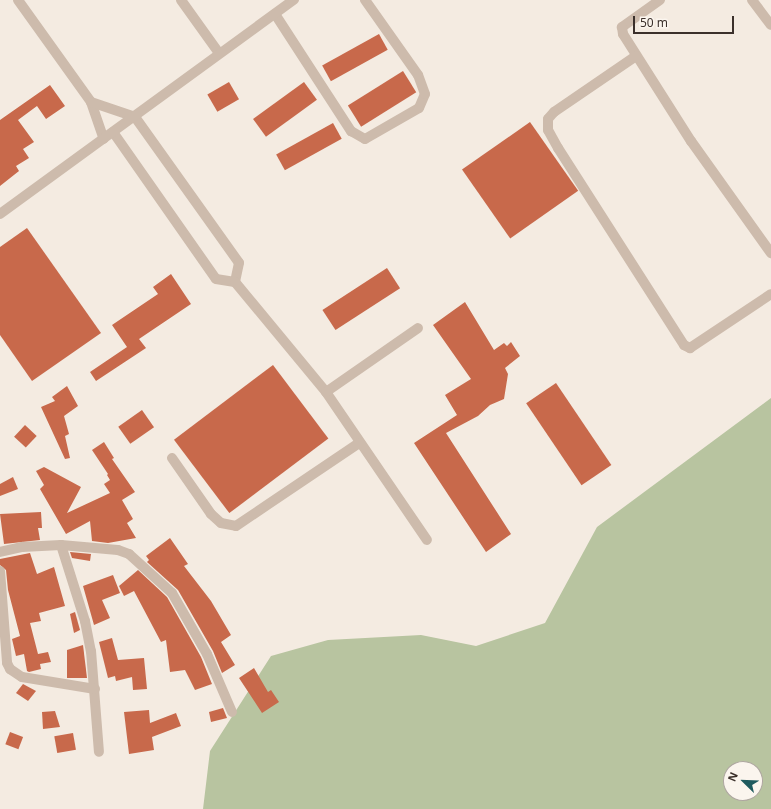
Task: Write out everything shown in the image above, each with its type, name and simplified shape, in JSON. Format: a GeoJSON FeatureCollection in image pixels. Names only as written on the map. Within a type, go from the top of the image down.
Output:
{"type":"FeatureCollection","features":[{"type":"Feature","properties":{"kind":"street"},"geometry":{"type":"LineString","coordinates":[[18,0],[91,102],[104,139]]}},
{"type":"Feature","properties":{"kind":"street"},"geometry":{"type":"LineString","coordinates":[[181,0],[219,53]]}},
{"type":"Feature","properties":{"kind":"street"},"geometry":{"type":"LineString","coordinates":[[0,214],[135,117],[219,53],[294,0]]}},
{"type":"Feature","properties":{"kind":"street"},"geometry":{"type":"LineString","coordinates":[[275,14],[351,131],[365,139],[419,108],[424,94],[418,75],[365,0]]}},
{"type":"Feature","properties":{"kind":"street"},"geometry":{"type":"LineString","coordinates":[[660,0],[622,27],[622,34],[691,141],[771,254]]}},
{"type":"Feature","properties":{"kind":"street"},"geometry":{"type":"LineString","coordinates":[[752,0],[771,25]]}},
{"type":"Feature","properties":{"kind":"street"},"geometry":{"type":"LineString","coordinates":[[636,56],[554,112],[548,119],[548,130],[558,148],[684,345],[690,348],[771,294]]}},
{"type":"Feature","properties":{"kind":"street"},"geometry":{"type":"LineString","coordinates":[[91,102],[135,117],[239,263],[235,282]]}},
{"type":"Feature","properties":{"kind":"street"},"geometry":{"type":"LineString","coordinates":[[113,132],[216,279],[235,282],[326,392],[359,443],[426,540]]}},
{"type":"Feature","properties":{"kind":"street"},"geometry":{"type":"LineString","coordinates":[[326,392],[418,328]]}},
{"type":"Feature","properties":{"kind":"street"},"geometry":{"type":"LineString","coordinates":[[172,458],[211,514],[221,523],[236,526],[359,443]]}},
{"type":"Feature","properties":{"kind":"street"},"geometry":{"type":"LineString","coordinates":[[0,552],[22,548],[61,545],[118,550],[129,554],[151,572],[172,593],[208,654],[232,712]]}},
{"type":"Feature","properties":{"kind":"street"},"geometry":{"type":"LineString","coordinates":[[61,545],[85,621],[95,689],[99,752]]}},
{"type":"Feature","properties":{"kind":"street"},"geometry":{"type":"LineString","coordinates":[[0,571],[7,662],[10,670],[22,677],[95,689]]}},
{"type":"Feature","properties":{"kind":"green space"},"geometry":{"type":"Polygon","coordinates":[[[771,398],[771,809],[203,809],[210,751],[271,656],[328,640],[421,635],[476,646],[545,623],[597,527],[771,398]]]}},
{"type":"Feature","properties":{"kind":"building"},"geometry":{"type":"Polygon","coordinates":[[[379,34],[388,50],[331,81],[322,66],[379,34]]]}},
{"type":"Feature","properties":{"kind":"building"},"geometry":{"type":"Polygon","coordinates":[[[403,71],[416,92],[361,127],[348,105],[403,71]]]}},
{"type":"Feature","properties":{"kind":"building"},"geometry":{"type":"Polygon","coordinates":[[[229,82],[239,99],[217,112],[207,94],[229,82]]]}},
{"type":"Feature","properties":{"kind":"building"},"geometry":{"type":"Polygon","coordinates":[[[304,82],[317,100],[266,137],[253,119],[304,82]]]}},
{"type":"Feature","properties":{"kind":"building"},"geometry":{"type":"Polygon","coordinates":[[[50,85],[65,106],[46,119],[37,106],[18,120],[34,142],[23,149],[29,158],[16,166],[19,171],[0,186],[0,120],[50,85]]]}},
{"type":"Feature","properties":{"kind":"building"},"geometry":{"type":"Polygon","coordinates":[[[530,122],[578,191],[510,238],[462,170],[530,122]]]}},
{"type":"Feature","properties":{"kind":"building"},"geometry":{"type":"Polygon","coordinates":[[[333,123],[342,139],[285,170],[276,155],[333,123]]]}},
{"type":"Feature","properties":{"kind":"building"},"geometry":{"type":"Polygon","coordinates":[[[27,228],[101,333],[32,381],[0,335],[0,247],[27,228]]]}},
{"type":"Feature","properties":{"kind":"building"},"geometry":{"type":"Polygon","coordinates":[[[387,268],[400,288],[335,330],[322,310],[387,268]]]}},
{"type":"Feature","properties":{"kind":"building"},"geometry":{"type":"Polygon","coordinates":[[[171,274],[191,304],[139,339],[146,348],[96,381],[90,372],[127,347],[112,325],[158,294],[153,287],[171,274]]]}},
{"type":"Feature","properties":{"kind":"building"},"geometry":{"type":"Polygon","coordinates":[[[465,302],[494,350],[504,343],[507,346],[511,342],[520,356],[505,368],[508,374],[504,399],[490,405],[478,416],[446,433],[511,534],[486,552],[414,443],[457,415],[445,395],[471,379],[433,325],[465,302]]]}},
{"type":"Feature","properties":{"kind":"building"},"geometry":{"type":"Polygon","coordinates":[[[273,365],[328,438],[229,513],[174,440],[273,365]]]}},
{"type":"Feature","properties":{"kind":"building"},"geometry":{"type":"Polygon","coordinates":[[[556,383],[611,465],[582,485],[526,403],[556,383]]]}},
{"type":"Feature","properties":{"kind":"building"},"geometry":{"type":"Polygon","coordinates":[[[67,386],[78,406],[64,416],[69,434],[65,436],[70,458],[65,459],[41,407],[55,401],[52,397],[67,386]]]}},
{"type":"Feature","properties":{"kind":"building"},"geometry":{"type":"Polygon","coordinates":[[[142,410],[154,427],[130,444],[118,427],[142,410]]]}},
{"type":"Feature","properties":{"kind":"building"},"geometry":{"type":"Polygon","coordinates":[[[25,425],[37,436],[26,448],[14,437],[25,425]]]}},
{"type":"Feature","properties":{"kind":"building"},"geometry":{"type":"Polygon","coordinates":[[[104,442],[114,458],[112,459],[135,492],[122,500],[133,519],[127,523],[136,538],[108,543],[92,541],[90,521],[66,534],[40,489],[44,485],[36,471],[44,467],[81,487],[67,513],[110,493],[104,484],[110,480],[107,475],[108,474],[92,450],[104,442]]]}},
{"type":"Feature","properties":{"kind":"building"},"geometry":{"type":"Polygon","coordinates":[[[13,477],[18,489],[0,496],[0,484],[13,477]]]}},
{"type":"Feature","properties":{"kind":"building"},"geometry":{"type":"Polygon","coordinates":[[[41,512],[42,528],[38,528],[40,540],[4,544],[0,514],[41,512]]]}},
{"type":"Feature","properties":{"kind":"building"},"geometry":{"type":"Polygon","coordinates":[[[170,538],[188,564],[184,566],[211,601],[231,635],[221,642],[235,665],[222,673],[213,651],[178,590],[147,562],[149,560],[146,556],[170,538]]]}},
{"type":"Feature","properties":{"kind":"building"},"geometry":{"type":"Polygon","coordinates":[[[70,552],[91,554],[90,561],[72,558],[70,552]]]}},
{"type":"Feature","properties":{"kind":"building"},"geometry":{"type":"Polygon","coordinates":[[[30,553],[37,574],[54,567],[65,606],[39,613],[41,621],[30,623],[38,654],[48,652],[51,662],[40,664],[41,669],[29,672],[27,671],[24,654],[16,656],[12,639],[20,636],[8,590],[6,570],[0,565],[0,559],[30,553]]]}},
{"type":"Feature","properties":{"kind":"building"},"geometry":{"type":"Polygon","coordinates":[[[138,570],[167,597],[201,657],[212,684],[195,690],[185,670],[170,672],[166,640],[161,642],[134,591],[124,596],[119,586],[138,570]]]}},
{"type":"Feature","properties":{"kind":"building"},"geometry":{"type":"Polygon","coordinates":[[[113,575],[120,593],[102,600],[110,618],[94,625],[83,586],[113,575]]]}},
{"type":"Feature","properties":{"kind":"building"},"geometry":{"type":"Polygon","coordinates":[[[75,612],[80,630],[74,633],[70,614],[75,612]]]}},
{"type":"Feature","properties":{"kind":"building"},"geometry":{"type":"Polygon","coordinates":[[[112,638],[118,660],[144,658],[147,689],[133,690],[132,677],[116,681],[115,676],[108,678],[99,642],[112,638]]]}},
{"type":"Feature","properties":{"kind":"building"},"geometry":{"type":"Polygon","coordinates":[[[83,645],[87,678],[67,678],[67,650],[83,645]]]}},
{"type":"Feature","properties":{"kind":"building"},"geometry":{"type":"Polygon","coordinates":[[[254,668],[268,692],[271,690],[279,702],[262,713],[239,678],[254,668]]]}},
{"type":"Feature","properties":{"kind":"building"},"geometry":{"type":"Polygon","coordinates":[[[23,684],[36,691],[28,701],[16,693],[23,684]]]}},
{"type":"Feature","properties":{"kind":"building"},"geometry":{"type":"Polygon","coordinates":[[[223,708],[227,718],[211,722],[209,712],[223,708]]]}},
{"type":"Feature","properties":{"kind":"building"},"geometry":{"type":"Polygon","coordinates":[[[149,710],[150,723],[176,713],[181,726],[152,737],[154,750],[129,754],[124,712],[149,710]]]}},
{"type":"Feature","properties":{"kind":"building"},"geometry":{"type":"Polygon","coordinates":[[[55,711],[60,727],[43,729],[42,712],[55,711]]]}},
{"type":"Feature","properties":{"kind":"building"},"geometry":{"type":"Polygon","coordinates":[[[10,732],[23,737],[18,749],[5,744],[10,732]]]}},
{"type":"Feature","properties":{"kind":"building"},"geometry":{"type":"Polygon","coordinates":[[[73,733],[76,750],[57,753],[54,736],[73,733]]]}}]}
